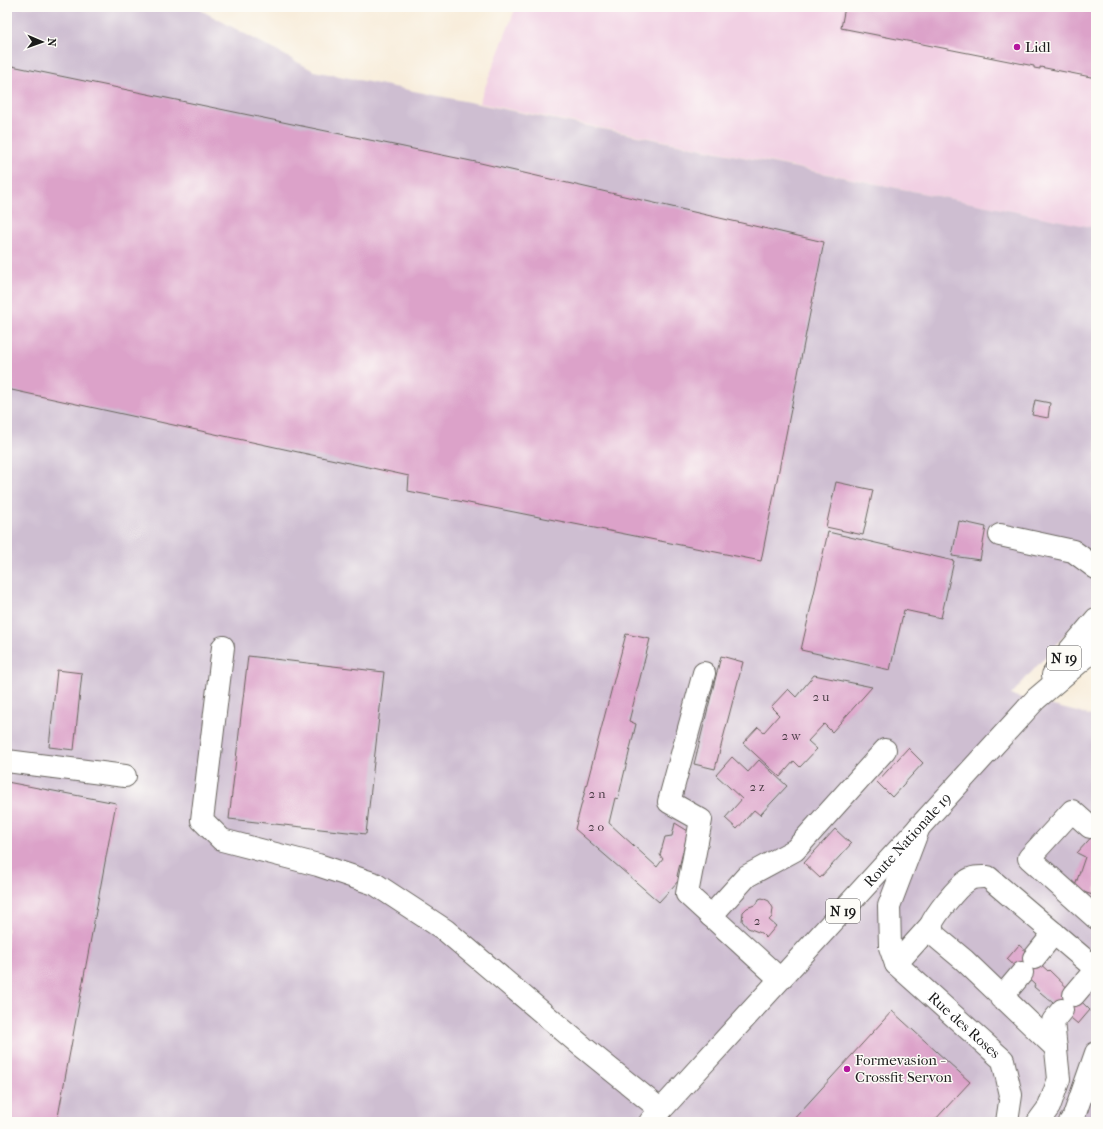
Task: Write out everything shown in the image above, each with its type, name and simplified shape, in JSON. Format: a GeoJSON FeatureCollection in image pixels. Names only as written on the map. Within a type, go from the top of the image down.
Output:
{"type":"FeatureCollection","features":[{"type":"Feature","properties":{"kind":"main road"},"geometry":{"type":"LineString","coordinates":[[1000,535],[1073,551],[1096,568]]}},
{"type":"Feature","properties":{"kind":"main road","name":"Route Nationale 19"},"geometry":{"type":"LineString","coordinates":[[1036,699],[1069,651],[1096,619]]}},
{"type":"Feature","properties":{"kind":"main road"},"geometry":{"type":"LineString","coordinates":[[223,647],[202,820],[222,840],[318,865],[375,884],[445,930],[582,1047],[656,1116]]}},
{"type":"Feature","properties":{"kind":"main road","name":"Route Nationale 19"},"geometry":{"type":"LineString","coordinates":[[656,1116],[1036,699],[1096,648]]}},
{"type":"Feature","properties":{"kind":"main road"},"geometry":{"type":"LineString","coordinates":[[704,672],[669,802],[701,820],[687,894],[780,979]]}},
{"type":"Feature","properties":{"kind":"main road"},"geometry":{"type":"LineString","coordinates":[[711,916],[747,876],[795,850],[885,750]]}},
{"type":"Feature","properties":{"kind":"main road"},"geometry":{"type":"LineString","coordinates":[[7,761],[124,776]]}},
{"type":"Feature","properties":{"kind":"main road"},"geometry":{"type":"LineString","coordinates":[[1090,827],[1072,811],[1028,858],[1096,918]]}},
{"type":"Feature","properties":{"kind":"main road"},"geometry":{"type":"LineString","coordinates":[[919,827],[889,906],[890,946],[896,964],[931,926],[934,917],[967,881],[977,876],[988,877],[1096,969],[1053,1021],[1059,1079],[1049,1107],[1038,1122]]}},
{"type":"Feature","properties":{"kind":"main road"},"geometry":{"type":"LineString","coordinates":[[931,926],[934,935],[964,960],[1001,998],[1056,1048]]}},
{"type":"Feature","properties":{"kind":"main road"},"geometry":{"type":"LineString","coordinates":[[1001,998],[1054,933]]}},
{"type":"Feature","properties":{"kind":"main road","name":"Rue des Roses"},"geometry":{"type":"LineString","coordinates":[[896,964],[1003,1060],[1011,1095],[1007,1122]]}},
{"type":"Feature","properties":{"kind":"main road"},"geometry":{"type":"LineString","coordinates":[[1070,1122],[1073,1119],[1096,1053]]}},
{"type":"Feature","properties":{"kind":"shaded area"},"geometry":{"type":"Polygon","coordinates":[[[7,7],[195,7],[314,71],[1096,228],[1096,600],[1011,695],[1096,717],[1096,1122],[7,1122],[7,7]]]}},
{"type":"Feature","properties":{"kind":"shaded area"},"geometry":{"type":"Polygon","coordinates":[[[516,7],[1096,7],[1096,228],[479,103],[516,7]]]}},
{"type":"Feature","properties":{"kind":"building","name":"Lidl"},"geometry":{"type":"Polygon","coordinates":[[[845,7],[1096,7],[1096,78],[1040,67],[1040,69],[1034,68],[1034,66],[841,28],[845,7]]]}},
{"type":"Feature","properties":{"kind":"building"},"geometry":{"type":"Polygon","coordinates":[[[7,65],[476,162],[824,242],[761,561],[408,491],[409,476],[7,389],[7,65]]]}},
{"type":"Feature","properties":{"kind":"building"},"geometry":{"type":"Polygon","coordinates":[[[1035,400],[1050,403],[1048,418],[1032,415],[1035,400]]]}},
{"type":"Feature","properties":{"kind":"building"},"geometry":{"type":"Polygon","coordinates":[[[836,482],[873,490],[863,535],[826,527],[836,482]]]}},
{"type":"Feature","properties":{"kind":"building"},"geometry":{"type":"Polygon","coordinates":[[[959,521],[986,527],[980,560],[952,556],[959,521]]]}},
{"type":"Feature","properties":{"kind":"building"},"geometry":{"type":"Polygon","coordinates":[[[828,532],[954,561],[941,618],[904,610],[890,670],[801,650],[828,532]]]}},
{"type":"Feature","properties":{"kind":"building"},"geometry":{"type":"Polygon","coordinates":[[[626,634],[650,639],[629,721],[636,724],[618,799],[615,798],[609,823],[657,867],[663,859],[660,855],[665,837],[672,836],[675,823],[688,831],[677,876],[680,879],[659,902],[575,829],[626,634]]]}},
{"type":"Feature","properties":{"kind":"building"},"geometry":{"type":"Polygon","coordinates":[[[248,656],[384,672],[366,834],[229,819],[248,656]]]}},
{"type":"Feature","properties":{"kind":"building"},"geometry":{"type":"Polygon","coordinates":[[[721,656],[743,662],[715,769],[694,764],[721,656]]]}},
{"type":"Feature","properties":{"kind":"building"},"geometry":{"type":"Polygon","coordinates":[[[57,670],[82,673],[74,750],[49,747],[57,670]]]}},
{"type":"Feature","properties":{"kind":"building"},"geometry":{"type":"Polygon","coordinates":[[[814,675],[872,687],[832,732],[824,724],[808,741],[817,749],[800,767],[794,761],[780,777],[743,743],[758,727],[764,732],[779,715],[771,707],[788,689],[796,697],[814,675]]]}},
{"type":"Feature","properties":{"kind":"building"},"geometry":{"type":"Polygon","coordinates":[[[908,748],[923,763],[892,797],[877,782],[908,748]]]}},
{"type":"Feature","properties":{"kind":"building"},"geometry":{"type":"Polygon","coordinates":[[[732,757],[748,772],[759,760],[787,786],[760,815],[754,810],[737,829],[725,818],[742,799],[716,775],[732,757]]]}},
{"type":"Feature","properties":{"kind":"building"},"geometry":{"type":"Polygon","coordinates":[[[7,782],[116,803],[57,1122],[7,1122],[7,782]]]}},
{"type":"Feature","properties":{"kind":"building"},"geometry":{"type":"Polygon","coordinates":[[[835,829],[851,844],[820,878],[804,863],[835,829]]]}},
{"type":"Feature","properties":{"kind":"building"},"geometry":{"type":"Polygon","coordinates":[[[1096,832],[1096,896],[1074,889],[1085,857],[1077,853],[1096,832]]]}},
{"type":"Feature","properties":{"kind":"building"},"geometry":{"type":"Polygon","coordinates":[[[762,898],[769,901],[773,908],[772,917],[769,920],[776,926],[766,938],[761,933],[748,928],[742,921],[743,912],[747,908],[757,904],[759,899],[762,898]]]}},
{"type":"Feature","properties":{"kind":"building"},"geometry":{"type":"Polygon","coordinates":[[[1019,945],[1048,971],[1049,970],[1090,1010],[1078,1024],[1034,987],[1035,985],[1007,959],[1019,945]]]}},
{"type":"Feature","properties":{"kind":"building"},"geometry":{"type":"Polygon","coordinates":[[[892,1011],[970,1082],[933,1122],[791,1122],[892,1011]]]}},
{"type":"Feature","properties":{"kind":"place","name":"Lidl"},"geometry":{"type":"Point","coordinates":[1017,47]}},
{"type":"Feature","properties":{"kind":"place","name":"Formevasion - Crossfit Servon"},"geometry":{"type":"Point","coordinates":[847,1069]}}]}
